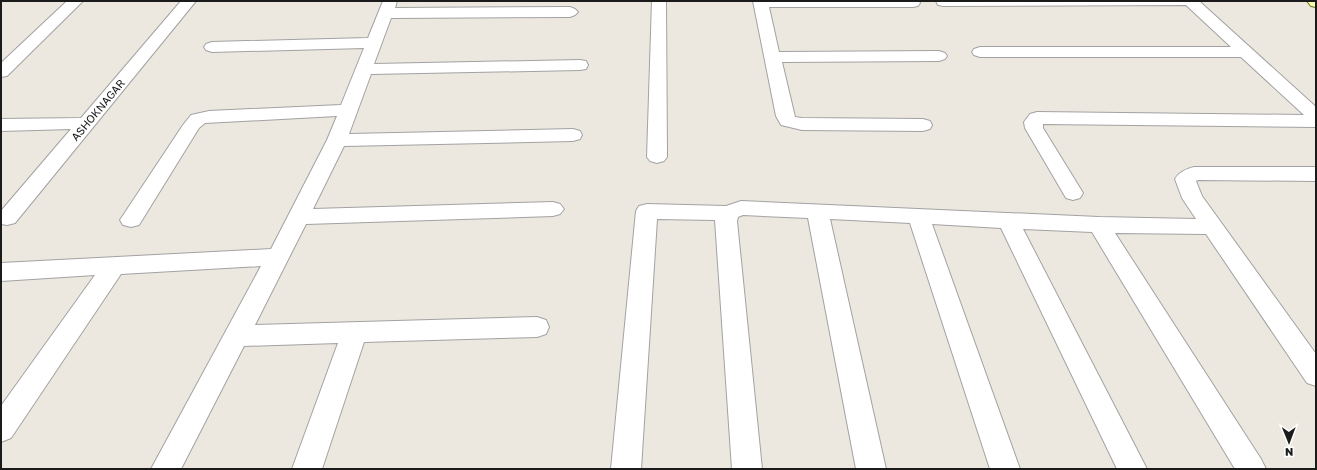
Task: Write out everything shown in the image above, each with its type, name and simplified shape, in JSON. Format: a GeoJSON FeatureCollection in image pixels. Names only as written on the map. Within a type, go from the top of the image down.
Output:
{"type":"FeatureCollection","features":[{"type":"Feature","properties":{"kind":"street"},"geometry":{"type":"LineString","coordinates":[[1,72],[76,1]]}},
{"type":"Feature","properties":{"kind":"street","name":"ASHOKNAGAR"},"geometry":{"type":"LineString","coordinates":[[7,218],[189,1]]}},
{"type":"Feature","properties":{"kind":"street"},"geometry":{"type":"LineString","coordinates":[[657,157],[659,1]]}},
{"type":"Feature","properties":{"kind":"street"},"geometry":{"type":"LineString","coordinates":[[943,2],[1190,1],[1316,117]]}},
{"type":"Feature","properties":{"kind":"street"},"geometry":{"type":"LineString","coordinates":[[913,2],[760,2],[785,116],[788,121],[802,124],[923,124]]}},
{"type":"Feature","properties":{"kind":"street"},"geometry":{"type":"LineString","coordinates":[[166,469],[299,217],[337,140],[388,7],[570,12]]}},
{"type":"Feature","properties":{"kind":"street"},"geometry":{"type":"LineString","coordinates":[[212,47],[374,43]]}},
{"type":"Feature","properties":{"kind":"street"},"geometry":{"type":"LineString","coordinates":[[980,52],[1246,52]]}},
{"type":"Feature","properties":{"kind":"street"},"geometry":{"type":"LineString","coordinates":[[772,57],[939,56]]}},
{"type":"Feature","properties":{"kind":"street"},"geometry":{"type":"LineString","coordinates":[[365,68],[580,66]]}},
{"type":"Feature","properties":{"kind":"street"},"geometry":{"type":"LineString","coordinates":[[131,220],[192,125],[198,119],[209,116],[348,110]]}},
{"type":"Feature","properties":{"kind":"street"},"geometry":{"type":"LineString","coordinates":[[1073,193],[1034,128],[1032,122],[1037,118],[1316,121]]}},
{"type":"Feature","properties":{"kind":"street"},"geometry":{"type":"LineString","coordinates":[[1,125],[87,123]]}},
{"type":"Feature","properties":{"kind":"street"},"geometry":{"type":"LineString","coordinates":[[337,140],[573,135]]}},
{"type":"Feature","properties":{"kind":"street"},"geometry":{"type":"LineString","coordinates":[[1316,174],[1194,173],[1185,179],[1192,198],[1316,375]]}},
{"type":"Feature","properties":{"kind":"street"},"geometry":{"type":"LineString","coordinates":[[626,469],[647,211],[728,213],[741,208],[1099,225],[1212,227]]}},
{"type":"Feature","properties":{"kind":"street"},"geometry":{"type":"LineString","coordinates":[[299,217],[553,209]]}},
{"type":"Feature","properties":{"kind":"street"},"geometry":{"type":"LineString","coordinates":[[817,211],[871,469]]}},
{"type":"Feature","properties":{"kind":"street"},"geometry":{"type":"LineString","coordinates":[[728,213],[726,221],[747,469]]}},
{"type":"Feature","properties":{"kind":"street"},"geometry":{"type":"LineString","coordinates":[[918,216],[1005,469]]}},
{"type":"Feature","properties":{"kind":"street"},"geometry":{"type":"LineString","coordinates":[[1008,220],[1132,469]]}},
{"type":"Feature","properties":{"kind":"street"},"geometry":{"type":"LineString","coordinates":[[1099,225],[1251,469]]}},
{"type":"Feature","properties":{"kind":"street"},"geometry":{"type":"LineString","coordinates":[[1,272],[278,257]]}},
{"type":"Feature","properties":{"kind":"street"},"geometry":{"type":"LineString","coordinates":[[1,429],[115,265]]}},
{"type":"Feature","properties":{"kind":"street"},"geometry":{"type":"LineString","coordinates":[[236,336],[537,327]]}},
{"type":"Feature","properties":{"kind":"street"},"geometry":{"type":"LineString","coordinates":[[307,469],[355,332]]}}]}
